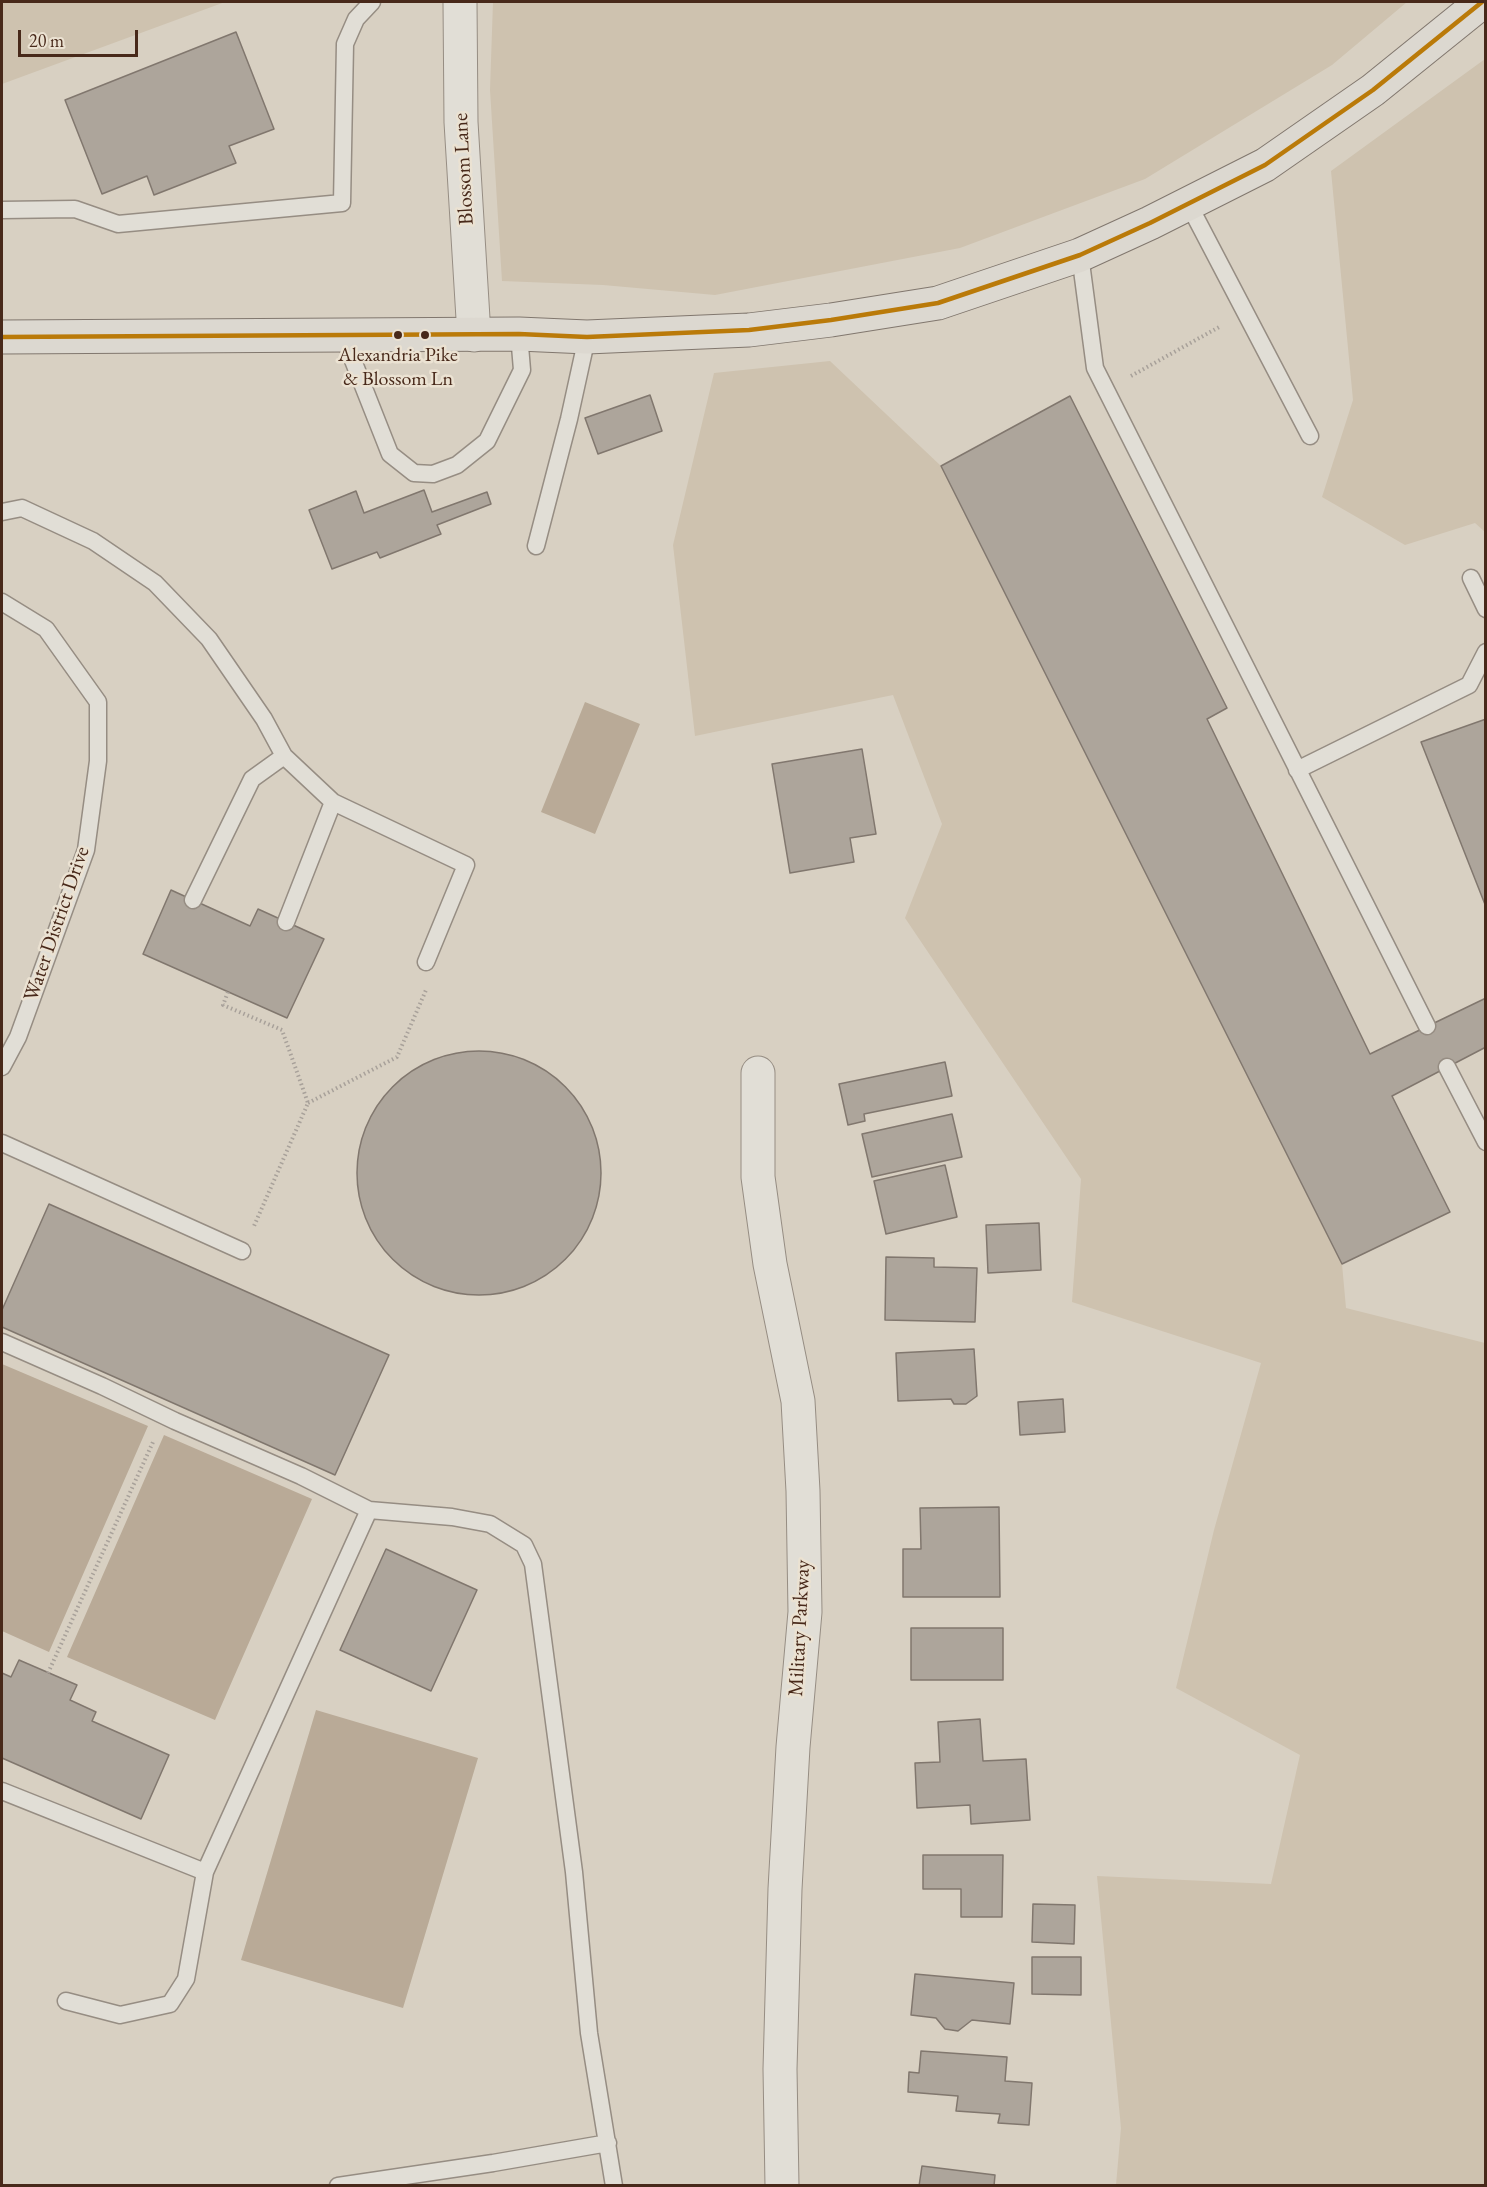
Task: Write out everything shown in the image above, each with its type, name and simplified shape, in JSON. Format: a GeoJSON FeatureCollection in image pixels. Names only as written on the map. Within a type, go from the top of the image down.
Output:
{"type":"FeatureCollection","features":[{"type":"Feature","properties":{"kind":"main road"},"geometry":{"type":"LineString","coordinates":[[2,337],[519,334],[587,337],[749,330],[938,303],[1080,255],[1150,223],[1265,165],[1372,90],[1482,2]]}},
{"type":"Feature","properties":{"kind":"street","name":"Blossom Lane"},"geometry":{"type":"LineString","coordinates":[[460,2],[460,122],[474,335]]}},
{"type":"Feature","properties":{"kind":"street","name":"Military Parkway"},"geometry":{"type":"LineString","coordinates":[[758,1073],[758,1177],[770,1264],[798,1401],[803,1491],[805,1612],[793,1747],[785,1889],[780,2069],[782,2186]]}},
{"type":"Feature","properties":{"kind":"lane"},"geometry":{"type":"LineString","coordinates":[[2,210],[75,209],[118,224],[342,203],[345,44],[356,19],[372,2]]}},
{"type":"Feature","properties":{"kind":"lane"},"geometry":{"type":"LineString","coordinates":[[1188,203],[1310,436]]}},
{"type":"Feature","properties":{"kind":"lane"},"geometry":{"type":"LineString","coordinates":[[1080,255],[1095,368],[1427,1026]]}},
{"type":"Feature","properties":{"kind":"lane"},"geometry":{"type":"LineString","coordinates":[[343,335],[390,454],[414,473],[433,474],[457,465],[487,441],[522,370],[519,334]]}},
{"type":"Feature","properties":{"kind":"lane"},"geometry":{"type":"LineString","coordinates":[[536,546],[587,337]]}},
{"type":"Feature","properties":{"kind":"lane"},"geometry":{"type":"LineString","coordinates":[[2,512],[22,508],[93,541],[155,583],[209,639],[264,719],[284,756],[333,802],[466,866],[426,962]]}},
{"type":"Feature","properties":{"kind":"lane"},"geometry":{"type":"LineString","coordinates":[[1471,578],[1485,609]]}},
{"type":"Feature","properties":{"kind":"lane","name":"Water District Drive"},"geometry":{"type":"LineString","coordinates":[[2,602],[46,629],[98,702],[99,761],[86,850],[18,1037],[2,1067]]}},
{"type":"Feature","properties":{"kind":"lane"},"geometry":{"type":"LineString","coordinates":[[1297,770],[1468,685],[1485,652]]}},
{"type":"Feature","properties":{"kind":"lane"},"geometry":{"type":"LineString","coordinates":[[193,900],[252,778],[284,756]]}},
{"type":"Feature","properties":{"kind":"lane"},"geometry":{"type":"LineString","coordinates":[[286,922],[333,802]]}},
{"type":"Feature","properties":{"kind":"lane"},"geometry":{"type":"LineString","coordinates":[[1447,1067],[1485,1142]]}},
{"type":"Feature","properties":{"kind":"lane"},"geometry":{"type":"LineString","coordinates":[[2,1143],[242,1251]]}},
{"type":"Feature","properties":{"kind":"lane"},"geometry":{"type":"LineString","coordinates":[[2,1342],[301,1476],[369,1510],[441,1516],[490,1524],[524,1545],[533,1564],[574,1872],[589,2033],[614,2186]]}},
{"type":"Feature","properties":{"kind":"lane"},"geometry":{"type":"LineString","coordinates":[[66,2001],[120,2015],[170,2004],[186,1979],[205,1872],[369,1510]]}},
{"type":"Feature","properties":{"kind":"lane"},"geometry":{"type":"LineString","coordinates":[[2,1791],[205,1872]]}},
{"type":"Feature","properties":{"kind":"lane"},"geometry":{"type":"LineString","coordinates":[[338,2186],[608,2143]]}},
{"type":"Feature","properties":{"kind":"path"},"geometry":{"type":"LineString","coordinates":[[1106,390],[1246,313]]}},
{"type":"Feature","properties":{"kind":"path"},"geometry":{"type":"LineString","coordinates":[[242,1251],[308,1102],[397,1058],[427,989],[426,962]]}},
{"type":"Feature","properties":{"kind":"path"},"geometry":{"type":"LineString","coordinates":[[228,992],[223,1005],[282,1030],[308,1102]]}},
{"type":"Feature","properties":{"kind":"path"},"geometry":{"type":"LineString","coordinates":[[48,1673],[165,1416]]}},
{"type":"Feature","properties":{"kind":"shaded area"},"geometry":{"type":"Polygon","coordinates":[[[2,2],[225,2],[2,84],[2,2]]]}},
{"type":"Feature","properties":{"kind":"shaded area"},"geometry":{"type":"Polygon","coordinates":[[[493,2],[1407,2],[1332,65],[1145,179],[960,248],[715,295],[603,285],[502,281],[490,90],[493,2]]]}},
{"type":"Feature","properties":{"kind":"shaded area"},"geometry":{"type":"Polygon","coordinates":[[[1485,59],[1485,532],[1475,523],[1405,545],[1322,497],[1353,400],[1331,171],[1485,59]]]}},
{"type":"Feature","properties":{"kind":"shaded area"},"geometry":{"type":"Polygon","coordinates":[[[830,361],[941,466],[1342,1264],[1346,1308],[1485,1343],[1485,2185],[1116,2185],[1121,2128],[1097,1876],[1271,1884],[1300,1755],[1176,1688],[1214,1530],[1261,1363],[1072,1302],[1081,1179],[905,918],[942,824],[893,695],[695,736],[673,545],[714,373],[830,361]]]}},
{"type":"Feature","properties":{"kind":"shaded area"},"geometry":{"type":"Polygon","coordinates":[[[585,702],[640,724],[595,834],[541,812],[585,702]]]}},
{"type":"Feature","properties":{"kind":"shaded area"},"geometry":{"type":"Polygon","coordinates":[[[2,1364],[148,1426],[49,1652],[2,1631],[2,1364]]]}},
{"type":"Feature","properties":{"kind":"shaded area"},"geometry":{"type":"Polygon","coordinates":[[[164,1435],[312,1499],[215,1720],[67,1657],[164,1435]]]}},
{"type":"Feature","properties":{"kind":"shaded area"},"geometry":{"type":"Polygon","coordinates":[[[316,1710],[478,1758],[403,2008],[241,1960],[316,1710]]]}},
{"type":"Feature","properties":{"kind":"building"},"geometry":{"type":"Polygon","coordinates":[[[236,32],[274,129],[229,146],[236,163],[154,195],[147,176],[102,194],[65,100],[236,32]]]}},
{"type":"Feature","properties":{"kind":"building"},"geometry":{"type":"Polygon","coordinates":[[[650,395],[662,431],[598,454],[585,418],[650,395]]]}},
{"type":"Feature","properties":{"kind":"building"},"geometry":{"type":"Polygon","coordinates":[[[1070,396],[1227,708],[1207,719],[1370,1054],[1486,998],[1486,1047],[1392,1096],[1450,1212],[1342,1264],[941,466],[1070,396]]]}},
{"type":"Feature","properties":{"kind":"building"},"geometry":{"type":"Polygon","coordinates":[[[424,490],[432,512],[487,492],[491,504],[437,525],[441,534],[380,558],[377,552],[332,569],[309,510],[356,491],[364,513],[424,490]]]}},
{"type":"Feature","properties":{"kind":"building"},"geometry":{"type":"Polygon","coordinates":[[[1486,719],[1486,907],[1421,742],[1486,719]]]}},
{"type":"Feature","properties":{"kind":"building"},"geometry":{"type":"Polygon","coordinates":[[[862,749],[876,834],[850,838],[854,862],[790,873],[772,764],[862,749]]]}},
{"type":"Feature","properties":{"kind":"building"},"geometry":{"type":"Polygon","coordinates":[[[171,890],[250,926],[258,909],[324,939],[287,1018],[143,954],[171,890]]]}},
{"type":"Feature","properties":{"kind":"building"},"geometry":{"type":"Polygon","coordinates":[[[479,1051],[503,1053],[526,1060],[547,1072],[565,1087],[580,1105],[592,1126],[599,1149],[601,1173],[599,1197],[592,1220],[580,1241],[565,1259],[547,1274],[526,1286],[503,1293],[479,1295],[455,1293],[432,1286],[411,1274],[393,1259],[378,1241],[366,1220],[359,1197],[357,1173],[359,1149],[366,1126],[378,1105],[393,1087],[411,1072],[432,1060],[455,1053],[479,1051]]]}},
{"type":"Feature","properties":{"kind":"building"},"geometry":{"type":"Polygon","coordinates":[[[945,1062],[952,1096],[864,1114],[865,1121],[848,1125],[839,1084],[945,1062]]]}},
{"type":"Feature","properties":{"kind":"building"},"geometry":{"type":"Polygon","coordinates":[[[952,1114],[962,1157],[872,1177],[862,1134],[952,1114]]]}},
{"type":"Feature","properties":{"kind":"building"},"geometry":{"type":"Polygon","coordinates":[[[945,1165],[957,1217],[886,1234],[874,1181],[945,1165]]]}},
{"type":"Feature","properties":{"kind":"building"},"geometry":{"type":"Polygon","coordinates":[[[49,1204],[389,1355],[335,1475],[2,1327],[2,1310],[49,1204]]]}},
{"type":"Feature","properties":{"kind":"building"},"geometry":{"type":"Polygon","coordinates":[[[1039,1223],[1041,1270],[988,1273],[986,1225],[1039,1223]]]}},
{"type":"Feature","properties":{"kind":"building"},"geometry":{"type":"Polygon","coordinates":[[[886,1257],[934,1258],[934,1267],[977,1268],[975,1322],[885,1320],[886,1257]]]}},
{"type":"Feature","properties":{"kind":"building"},"geometry":{"type":"Polygon","coordinates":[[[974,1349],[977,1396],[966,1404],[954,1404],[951,1399],[898,1401],[896,1353],[974,1349]]]}},
{"type":"Feature","properties":{"kind":"building"},"geometry":{"type":"Polygon","coordinates":[[[1063,1399],[1065,1432],[1020,1435],[1018,1402],[1063,1399]]]}},
{"type":"Feature","properties":{"kind":"building"},"geometry":{"type":"Polygon","coordinates":[[[999,1507],[1000,1597],[903,1597],[903,1549],[921,1549],[920,1508],[999,1507]]]}},
{"type":"Feature","properties":{"kind":"building"},"geometry":{"type":"Polygon","coordinates":[[[386,1549],[477,1590],[431,1691],[340,1650],[386,1549]]]}},
{"type":"Feature","properties":{"kind":"building"},"geometry":{"type":"Polygon","coordinates":[[[911,1628],[1003,1628],[1003,1680],[911,1680],[911,1628]]]}},
{"type":"Feature","properties":{"kind":"building"},"geometry":{"type":"Polygon","coordinates":[[[19,1660],[77,1685],[70,1700],[96,1712],[92,1721],[169,1755],[141,1819],[2,1758],[2,1673],[11,1677],[19,1660]]]}},
{"type":"Feature","properties":{"kind":"building"},"geometry":{"type":"Polygon","coordinates":[[[980,1719],[983,1761],[1026,1759],[1030,1820],[971,1824],[970,1805],[917,1808],[915,1763],[940,1762],[938,1722],[980,1719]]]}},
{"type":"Feature","properties":{"kind":"building"},"geometry":{"type":"Polygon","coordinates":[[[923,1855],[1003,1855],[1002,1917],[961,1917],[961,1889],[923,1889],[923,1855]]]}},
{"type":"Feature","properties":{"kind":"building"},"geometry":{"type":"Polygon","coordinates":[[[1033,1904],[1075,1905],[1074,1944],[1032,1942],[1033,1904]]]}},
{"type":"Feature","properties":{"kind":"building"},"geometry":{"type":"Polygon","coordinates":[[[1032,1957],[1081,1957],[1081,1995],[1032,1994],[1032,1957]]]}},
{"type":"Feature","properties":{"kind":"building"},"geometry":{"type":"Polygon","coordinates":[[[915,1974],[1014,1983],[1010,2024],[972,2020],[958,2031],[945,2029],[936,2018],[911,2015],[915,1974]]]}},
{"type":"Feature","properties":{"kind":"building"},"geometry":{"type":"Polygon","coordinates":[[[921,2051],[1007,2057],[1005,2081],[1032,2083],[1029,2125],[998,2123],[1000,2114],[956,2111],[958,2096],[908,2092],[909,2072],[919,2073],[921,2051]]]}},
{"type":"Feature","properties":{"kind":"building"},"geometry":{"type":"Polygon","coordinates":[[[922,2166],[995,2175],[994,2186],[919,2186],[922,2166]]]}},
{"type":"Feature","properties":{"kind":"transit line"},"geometry":{"type":"LineString","coordinates":[[2,337],[519,334],[587,337],[749,330],[938,303],[1080,255],[1150,223],[1265,165],[1373,90],[1482,2]]}},
{"type":"Feature","properties":{"kind":"place","name":"Alexandria Pike & Blossom Ln"},"geometry":{"type":"Point","coordinates":[398,335]}}]}
